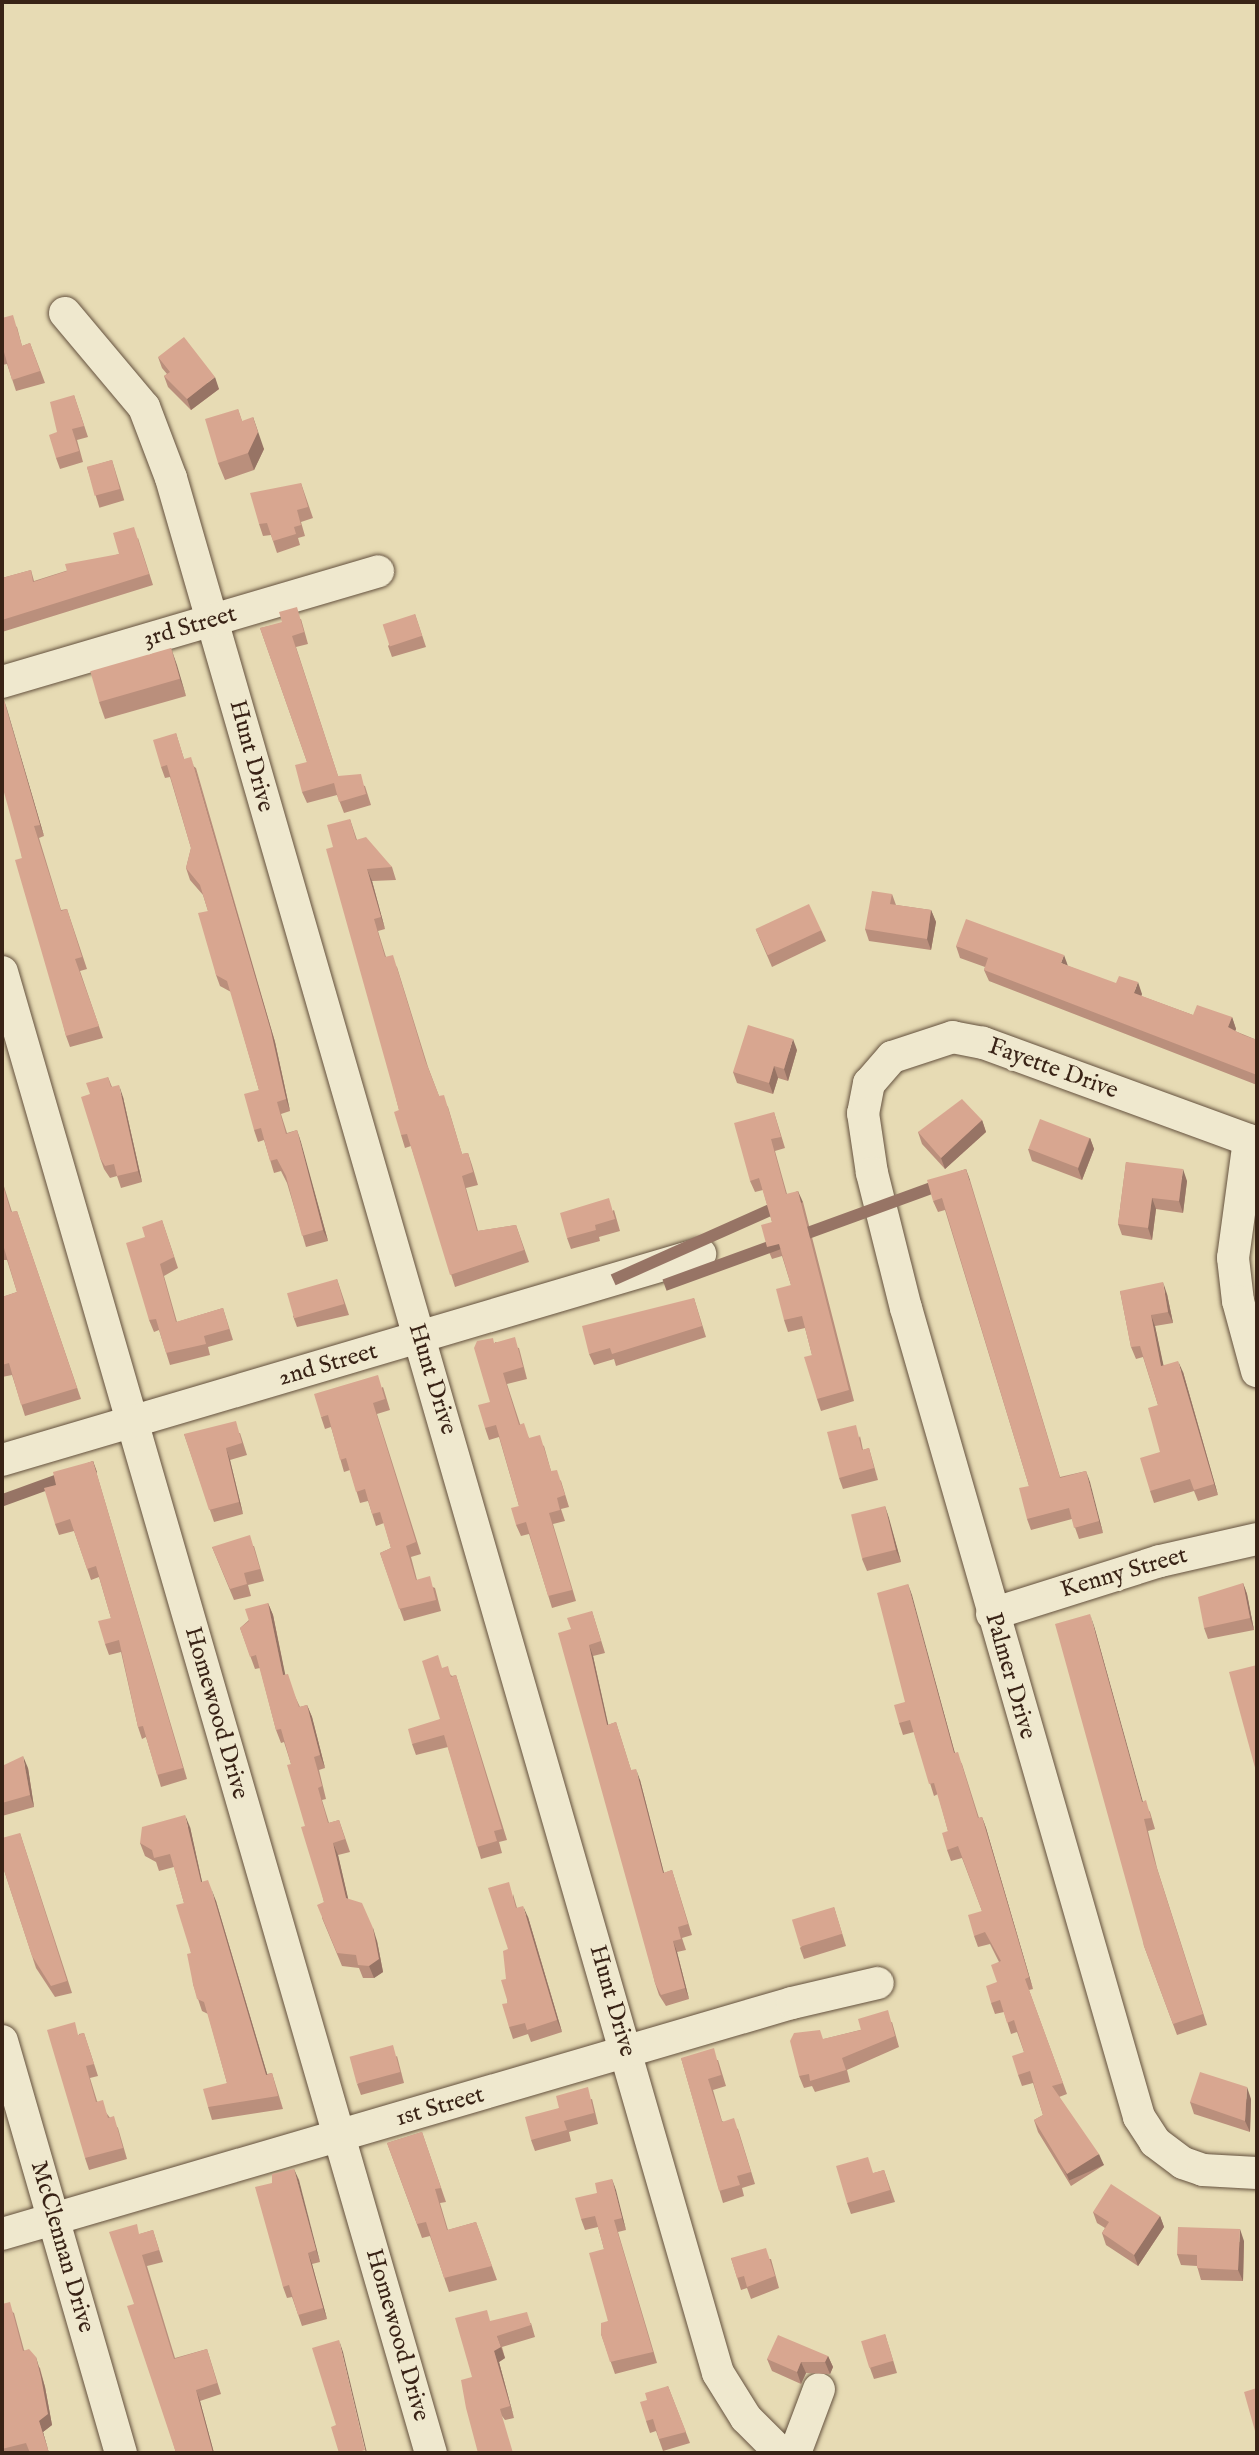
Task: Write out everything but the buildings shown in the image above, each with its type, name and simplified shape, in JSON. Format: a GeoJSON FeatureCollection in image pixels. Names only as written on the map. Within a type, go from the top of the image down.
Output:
{"type":"FeatureCollection","features":[{"type":"Feature","properties":{"kind":"street","name":"Hunt Drive"},"geometry":{"type":"LineString","coordinates":[[65,313],[144,407],[214,620],[718,2373],[746,2418],[781,2453]]}},
{"type":"Feature","properties":{"kind":"street","name":"3rd Street"},"geometry":{"type":"LineString","coordinates":[[2,682],[378,571]]}},
{"type":"Feature","properties":{"kind":"street","name":"Homewood Drive"},"geometry":{"type":"LineString","coordinates":[[2,972],[431,2453]]}},
{"type":"Feature","properties":{"kind":"street","name":"Fayette Drive"},"geometry":{"type":"LineString","coordinates":[[866,1096],[869,1083],[892,1057],[953,1037],[983,1043],[1253,1142]]}},
{"type":"Feature","properties":{"kind":"street","name":"Palmer Drive"},"geometry":{"type":"LineString","coordinates":[[866,1096],[863,1113],[876,1189],[992,1614],[1139,2117],[1155,2142],[1183,2163],[1203,2170],[1257,2173]]}},
{"type":"Feature","properties":{"kind":"street"},"geometry":{"type":"LineString","coordinates":[[1253,1142],[1233,1258],[1238,1301],[1257,1371]]}},
{"type":"Feature","properties":{"kind":"street","name":"2nd Street"},"geometry":{"type":"LineString","coordinates":[[2,1460],[700,1254]]}},
{"type":"Feature","properties":{"kind":"street","name":"Kenny Street"},"geometry":{"type":"LineString","coordinates":[[992,1614],[1131,1569],[1257,1539]]}},
{"type":"Feature","properties":{"kind":"street","name":"1st Street"},"geometry":{"type":"LineString","coordinates":[[2,2234],[878,1983]]}},
{"type":"Feature","properties":{"kind":"street","name":"McClennan Drive"},"geometry":{"type":"LineString","coordinates":[[2,2041],[121,2453]]}},
{"type":"Feature","properties":{"kind":"street"},"geometry":{"type":"LineString","coordinates":[[795,2453],[819,2389]]}}]}
